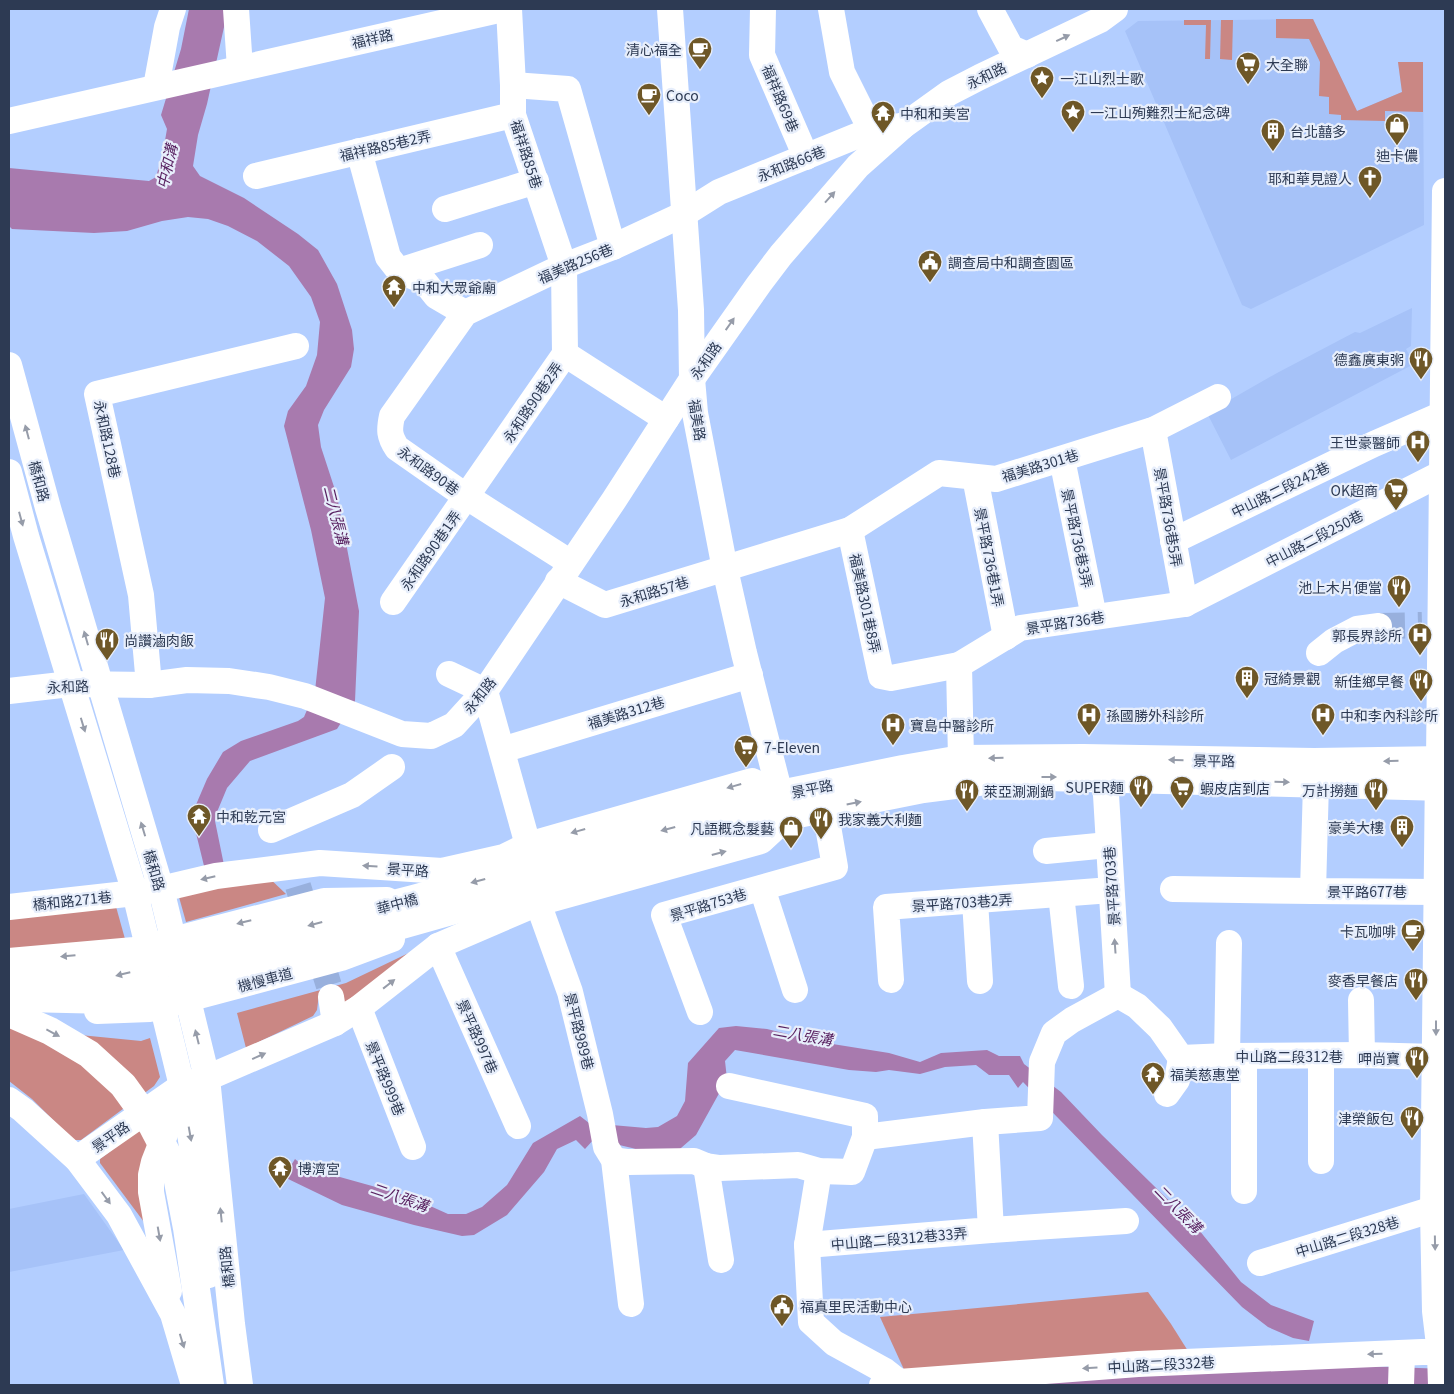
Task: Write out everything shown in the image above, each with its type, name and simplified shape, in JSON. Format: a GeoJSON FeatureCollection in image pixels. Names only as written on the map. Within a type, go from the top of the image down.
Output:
{"type":"FeatureCollection","features":[{"type":"Feature","properties":{"kind":"main road","name":"景平路"},"geometry":{"type":"LineString","coordinates":[[784,805],[903,769],[961,759],[1083,758],[1314,762],[1442,760]]}},
{"type":"Feature","properties":{"kind":"main road"},"geometry":{"type":"LineString","coordinates":[[1442,760],[1438,892],[1434,1211],[1436,1311],[1443,1352],[1442,1385]]}},
{"type":"Feature","properties":{"kind":"main road","name":"景平路"},"geometry":{"type":"LineString","coordinates":[[784,805],[825,809],[923,789],[1009,778],[1103,778],[1442,787]]}},
{"type":"Feature","properties":{"kind":"main road","name":"華中橋"},"geometry":{"type":"LineString","coordinates":[[9,996],[109,1000],[170,990],[510,894],[784,805]]}},
{"type":"Feature","properties":{"kind":"main road","name":"華中橋"},"geometry":{"type":"LineString","coordinates":[[9,974],[106,978],[412,899],[752,816]]}},
{"type":"Feature","properties":{"kind":"main road"},"geometry":{"type":"LineString","coordinates":[[9,1013],[50,1031],[88,1054],[123,1085],[152,1125],[176,1171],[187,1228],[210,1385]]}},
{"type":"Feature","properties":{"kind":"street"},"geometry":{"type":"LineString","coordinates":[[9,120],[166,85],[166,27],[173,9]]}},
{"type":"Feature","properties":{"kind":"street"},"geometry":{"type":"LineString","coordinates":[[236,9],[240,68]]}},
{"type":"Feature","properties":{"kind":"street","name":"福祥路"},"geometry":{"type":"LineString","coordinates":[[166,85],[503,9]]}},
{"type":"Feature","properties":{"kind":"street","name":"福祥路85巷"},"geometry":{"type":"LineString","coordinates":[[509,9],[513,115],[564,266]]}},
{"type":"Feature","properties":{"kind":"street","name":"福美路"},"geometry":{"type":"LineString","coordinates":[[670,9],[691,310],[692,379],[695,413],[724,569],[784,805]]}},
{"type":"Feature","properties":{"kind":"street","name":"福祥路69巷"},"geometry":{"type":"LineString","coordinates":[[762,9],[762,55],[806,157]]}},
{"type":"Feature","properties":{"kind":"street"},"geometry":{"type":"LineString","coordinates":[[832,9],[842,72],[871,130]]}},
{"type":"Feature","properties":{"kind":"street"},"geometry":{"type":"LineString","coordinates":[[990,9],[1011,48],[1027,55]]}},
{"type":"Feature","properties":{"kind":"street","name":"永和路"},"geometry":{"type":"LineString","coordinates":[[9,691],[70,684],[149,685],[187,680],[229,681],[269,687],[306,696],[402,734],[431,736],[454,725],[485,691],[692,379],[781,255],[858,166],[903,126],[949,93],[980,76],[1100,20],[1114,9]]}},
{"type":"Feature","properties":{"kind":"street"},"geometry":{"type":"LineString","coordinates":[[513,85],[568,90],[613,247]]}},
{"type":"Feature","properties":{"kind":"street","name":"福祥路85巷2弄"},"geometry":{"type":"LineString","coordinates":[[256,176],[513,115]]}},
{"type":"Feature","properties":{"kind":"street","name":"永和路66巷"},"geometry":{"type":"LineString","coordinates":[[684,214],[719,192],[871,130],[903,126]]}},
{"type":"Feature","properties":{"kind":"street"},"geometry":{"type":"LineString","coordinates":[[358,151],[388,257],[399,271],[424,281],[436,296],[465,313]]}},
{"type":"Feature","properties":{"kind":"street"},"geometry":{"type":"LineString","coordinates":[[445,209],[536,181]]}},
{"type":"Feature","properties":{"kind":"street"},"geometry":{"type":"LineString","coordinates":[[1442,760],[1432,625],[1442,473],[1445,191]]}},
{"type":"Feature","properties":{"kind":"street","name":"福美路256巷"},"geometry":{"type":"LineString","coordinates":[[465,313],[564,266],[613,247],[684,214]]}},
{"type":"Feature","properties":{"kind":"street"},"geometry":{"type":"LineString","coordinates":[[399,271],[480,245]]}},
{"type":"Feature","properties":{"kind":"street","name":"永和路90巷2弄"},"geometry":{"type":"LineString","coordinates":[[466,497],[565,354],[564,266]]}},
{"type":"Feature","properties":{"kind":"street","name":"永和路90巷"},"geometry":{"type":"LineString","coordinates":[[465,313],[392,416],[389,429],[392,441],[398,448],[564,572]]}},
{"type":"Feature","properties":{"kind":"street","name":"永和路128巷"},"geometry":{"type":"LineString","coordinates":[[149,685],[141,595],[97,394],[296,346]]}},
{"type":"Feature","properties":{"kind":"street"},"geometry":{"type":"LineString","coordinates":[[565,354],[666,419]]}},
{"type":"Feature","properties":{"kind":"street","name":"橋和路"},"geometry":{"type":"LineString","coordinates":[[9,366],[48,508],[161,889],[207,1078],[240,1385]]}},
{"type":"Feature","properties":{"kind":"street","name":"福美路301巷"},"geometry":{"type":"LineString","coordinates":[[724,569],[850,530],[939,473],[996,479],[1153,430],[1218,397]]}},
{"type":"Feature","properties":{"kind":"street","name":"中山路二段242巷"},"geometry":{"type":"LineString","coordinates":[[1173,541],[1374,444],[1443,414]]}},
{"type":"Feature","properties":{"kind":"street","name":"景平路736巷5弄"},"geometry":{"type":"LineString","coordinates":[[1153,430],[1185,604]]}},
{"type":"Feature","properties":{"kind":"street","name":"景平路736巷3弄"},"geometry":{"type":"LineString","coordinates":[[1062,459],[1094,617]]}},
{"type":"Feature","properties":{"kind":"street","name":"橋和路"},"geometry":{"type":"LineString","coordinates":[[9,472],[70,684],[135,893],[182,1086],[198,1182],[222,1385]]}},
{"type":"Feature","properties":{"kind":"street","name":"中山路二段250巷"},"geometry":{"type":"LineString","coordinates":[[1185,604],[1442,473]]}},
{"type":"Feature","properties":{"kind":"street","name":"景平路736巷1弄"},"geometry":{"type":"LineString","coordinates":[[975,477],[1006,637]]}},
{"type":"Feature","properties":{"kind":"street","name":"永和路90巷1弄"},"geometry":{"type":"LineString","coordinates":[[393,602],[466,497]]}},
{"type":"Feature","properties":{"kind":"street","name":"福美路301巷8弄"},"geometry":{"type":"LineString","coordinates":[[850,530],[881,676]]}},
{"type":"Feature","properties":{"kind":"street","name":"永和路57巷"},"geometry":{"type":"LineString","coordinates":[[564,572],[605,606],[724,569]]}},
{"type":"Feature","properties":{"kind":"street","name":"景平路736巷"},"geometry":{"type":"LineString","coordinates":[[881,676],[891,678],[959,665],[1020,628],[1185,604]]}},
{"type":"Feature","properties":{"kind":"street"},"geometry":{"type":"LineString","coordinates":[[1319,653],[1334,641],[1357,629],[1379,626]]}},
{"type":"Feature","properties":{"kind":"street"},"geometry":{"type":"LineString","coordinates":[[959,665],[961,759]]}},
{"type":"Feature","properties":{"kind":"street"},"geometry":{"type":"LineString","coordinates":[[450,674],[485,691],[528,845]]}},
{"type":"Feature","properties":{"kind":"street","name":"福美路312巷"},"geometry":{"type":"LineString","coordinates":[[502,750],[750,675]]}},
{"type":"Feature","properties":{"kind":"street"},"geometry":{"type":"LineString","coordinates":[[272,830],[352,795],[393,769]]}},
{"type":"Feature","properties":{"kind":"street","name":"景平路703巷"},"geometry":{"type":"LineString","coordinates":[[1103,778],[1106,795],[1118,995]]}},
{"type":"Feature","properties":{"kind":"street","name":"景平路"},"geometry":{"type":"LineString","coordinates":[[77,1159],[182,1086],[207,1078],[335,1023],[358,1008],[438,946],[538,903],[761,841],[784,805],[752,781],[528,845],[504,857],[442,871],[320,863],[300,876],[216,876],[135,893]]}},
{"type":"Feature","properties":{"kind":"street","name":"景平路677巷"},"geometry":{"type":"LineString","coordinates":[[1316,784],[1313,891],[1438,892]]}},
{"type":"Feature","properties":{"kind":"street","name":"景平路753巷"},"geometry":{"type":"LineString","coordinates":[[700,1012],[664,915],[835,867],[825,809]]}},
{"type":"Feature","properties":{"kind":"street"},"geometry":{"type":"LineString","coordinates":[[1046,851],[1108,845]]}},
{"type":"Feature","properties":{"kind":"street","name":"景平路753巷"},"geometry":{"type":"LineString","coordinates":[[762,888],[795,990]]}},
{"type":"Feature","properties":{"kind":"street"},"geometry":{"type":"LineString","coordinates":[[1173,889],[1313,891]]}},
{"type":"Feature","properties":{"kind":"street","name":"景平路703巷2弄"},"geometry":{"type":"LineString","coordinates":[[891,980],[886,908],[1111,890]]}},
{"type":"Feature","properties":{"kind":"street","name":"橋和路271巷"},"geometry":{"type":"LineString","coordinates":[[9,907],[135,893]]}},
{"type":"Feature","properties":{"kind":"street","name":"機慢車道"},"geometry":{"type":"LineString","coordinates":[[9,1006],[46,1010],[150,1010],[341,958],[510,894]]}},
{"type":"Feature","properties":{"kind":"street"},"geometry":{"type":"LineString","coordinates":[[1062,894],[1071,986]]}},
{"type":"Feature","properties":{"kind":"street"},"geometry":{"type":"LineString","coordinates":[[9,961],[134,950],[324,901],[412,899]]}},
{"type":"Feature","properties":{"kind":"street"},"geometry":{"type":"LineString","coordinates":[[975,901],[980,981]]}},
{"type":"Feature","properties":{"kind":"street","name":"景平路989巷"},"geometry":{"type":"LineString","coordinates":[[538,903],[570,992],[610,1154],[631,1304]]}},
{"type":"Feature","properties":{"kind":"street"},"geometry":{"type":"LineString","coordinates":[[1229,943],[1244,1192]]}},
{"type":"Feature","properties":{"kind":"street","name":"景平路997巷"},"geometry":{"type":"LineString","coordinates":[[438,946],[518,1126]]}},
{"type":"Feature","properties":{"kind":"street"},"geometry":{"type":"LineString","coordinates":[[865,1137],[985,1122],[1040,1118],[1042,1062],[1054,1033],[1078,1016],[1118,995],[1137,1006],[1160,1028],[1181,1058],[1177,1080],[1167,1094]]}},
{"type":"Feature","properties":{"kind":"street"},"geometry":{"type":"LineString","coordinates":[[330,997],[335,1023]]}},
{"type":"Feature","properties":{"kind":"street"},"geometry":{"type":"LineString","coordinates":[[1361,1000],[1362,1055]]}},
{"type":"Feature","properties":{"kind":"street","name":"景平路999巷"},"geometry":{"type":"LineString","coordinates":[[358,1008],[413,1147]]}},
{"type":"Feature","properties":{"kind":"street","name":"中山路二段312巷"},"geometry":{"type":"LineString","coordinates":[[1181,1058],[1362,1055],[1436,1057]]}},
{"type":"Feature","properties":{"kind":"street"},"geometry":{"type":"LineString","coordinates":[[1320,1056],[1321,1161]]}},
{"type":"Feature","properties":{"kind":"street"},"geometry":{"type":"LineString","coordinates":[[182,1086],[172,1119],[154,1162],[151,1175],[151,1192],[173,1314],[194,1385]]}},
{"type":"Feature","properties":{"kind":"street"},"geometry":{"type":"LineString","coordinates":[[610,1154],[628,1162],[694,1161],[706,1166],[720,1168],[798,1165],[819,1171],[852,1172],[865,1137],[865,1116],[729,1086]]}},
{"type":"Feature","properties":{"kind":"street"},"geometry":{"type":"LineString","coordinates":[[9,1100],[23,1110],[77,1159],[119,1215],[173,1314]]}},
{"type":"Feature","properties":{"kind":"street"},"geometry":{"type":"LineString","coordinates":[[985,1122],[992,1230]]}},
{"type":"Feature","properties":{"kind":"street"},"geometry":{"type":"LineString","coordinates":[[706,1166],[721,1260]]}},
{"type":"Feature","properties":{"kind":"street"},"geometry":{"type":"LineString","coordinates":[[819,1171],[808,1245],[811,1322],[834,1343],[885,1370],[890,1384]]}},
{"type":"Feature","properties":{"kind":"street","name":"中山路二段328巷"},"geometry":{"type":"LineString","coordinates":[[1260,1263],[1424,1212],[1434,1211]]}},
{"type":"Feature","properties":{"kind":"street","name":"中山路二段312巷33弄"},"geometry":{"type":"LineString","coordinates":[[808,1245],[1126,1221]]}},
{"type":"Feature","properties":{"kind":"street","name":"中山路二段332巷"},"geometry":{"type":"LineString","coordinates":[[890,1384],[1138,1364],[1443,1352]]}},
{"type":"Feature","properties":{"kind":"street"},"geometry":{"type":"LineString","coordinates":[[1401,1385],[1402,1353]]}},
{"type":"Feature","properties":{"kind":"shaded area"},"geometry":{"type":"Polygon","coordinates":[[[1276,19],[1313,19],[1357,111],[1402,92],[1398,62],[1423,62],[1423,112],[1385,111],[1385,121],[1341,120],[1341,115],[1329,114],[1329,97],[1319,96],[1320,62],[1309,39],[1276,38],[1276,19]]]}},
{"type":"Feature","properties":{"kind":"shaded area"},"geometry":{"type":"Polygon","coordinates":[[[1313,19],[1357,111],[1402,92],[1398,62],[1423,62],[1424,225],[1251,309],[1242,305],[1125,31],[1138,21],[1313,19]]]}},
{"type":"Feature","properties":{"kind":"shaded area"},"geometry":{"type":"Polygon","coordinates":[[[1184,20],[1211,20],[1210,59],[1205,59],[1206,25],[1184,25],[1184,20]]]}},
{"type":"Feature","properties":{"kind":"shaded area"},"geometry":{"type":"Polygon","coordinates":[[[1221,20],[1233,20],[1232,60],[1220,59],[1221,20]]]}},
{"type":"Feature","properties":{"kind":"shaded area"},"geometry":{"type":"Polygon","coordinates":[[[1412,308],[1411,346],[1406,349],[1414,364],[1231,460],[1207,413],[1355,332],[1360,333],[1412,308]]]}},
{"type":"Feature","properties":{"kind":"shaded area"},"geometry":{"type":"Polygon","coordinates":[[[266,875],[286,894],[186,922],[179,897],[266,875]]]}},
{"type":"Feature","properties":{"kind":"shaded area"},"geometry":{"type":"Polygon","coordinates":[[[115,903],[125,939],[9,951],[9,916],[115,903]]]}},
{"type":"Feature","properties":{"kind":"shaded area"},"geometry":{"type":"Polygon","coordinates":[[[440,938],[347,1008],[319,994],[317,1010],[313,1016],[246,1048],[237,1013],[346,983],[440,938]]]}},
{"type":"Feature","properties":{"kind":"shaded area"},"geometry":{"type":"Polygon","coordinates":[[[9,1028],[141,1041],[150,1038],[160,1077],[154,1086],[81,1140],[73,1140],[32,1099],[9,1081],[9,1028]]]}},
{"type":"Feature","properties":{"kind":"shaded area"},"geometry":{"type":"Polygon","coordinates":[[[157,1116],[144,1222],[100,1163],[100,1159],[157,1116]]]}},
{"type":"Feature","properties":{"kind":"shaded area"},"geometry":{"type":"Polygon","coordinates":[[[84,1194],[124,1250],[9,1272],[9,1209],[84,1194]]]}},
{"type":"Feature","properties":{"kind":"shaded area"},"geometry":{"type":"Polygon","coordinates":[[[1148,1292],[1188,1351],[906,1374],[880,1317],[1148,1292]]]}},
{"type":"Feature","properties":{"kind":"water"},"geometry":{"type":"Polygon","coordinates":[[[189,9],[228,9],[207,104],[198,135],[193,166],[200,176],[244,198],[298,234],[318,250],[337,284],[352,330],[354,349],[351,367],[324,410],[318,425],[321,447],[337,496],[359,611],[355,701],[337,729],[250,761],[227,788],[217,812],[215,821],[225,870],[206,874],[193,821],[195,807],[207,779],[223,752],[241,741],[298,721],[304,717],[315,691],[325,598],[311,530],[284,426],[288,411],[306,386],[317,355],[320,322],[311,297],[289,266],[257,241],[228,226],[208,219],[188,217],[162,221],[127,231],[94,233],[12,229],[9,226],[9,168],[149,181],[156,177],[167,129],[161,115],[181,49],[189,9]]]}},
{"type":"Feature","properties":{"kind":"water","name":"二八張溝"},"geometry":{"type":"Polygon","coordinates":[[[736,1026],[767,1029],[820,1042],[889,1053],[920,1062],[941,1053],[987,1050],[999,1056],[1020,1056],[1024,1064],[1061,1092],[1199,1230],[1241,1282],[1271,1305],[1314,1321],[1309,1341],[1293,1338],[1268,1327],[1242,1307],[1023,1082],[1018,1088],[1009,1075],[989,1075],[976,1065],[945,1067],[920,1074],[889,1070],[876,1072],[849,1070],[735,1050],[725,1061],[727,1079],[696,1135],[674,1154],[659,1156],[594,1139],[585,1149],[576,1140],[557,1149],[544,1172],[507,1215],[474,1235],[462,1236],[342,1205],[284,1177],[295,1159],[304,1167],[408,1196],[448,1214],[466,1214],[482,1207],[507,1185],[533,1143],[580,1116],[589,1123],[646,1128],[658,1127],[677,1116],[685,1101],[688,1063],[719,1028],[736,1026]]]}},
{"type":"Feature","properties":{"kind":"water"},"geometry":{"type":"Polygon","coordinates":[[[1366,1366],[1445,1369],[1445,1385],[1014,1385],[1158,1375],[1366,1366]]]}},
{"type":"Feature","properties":{"kind":"tunnel"},"geometry":{"type":"LineString","coordinates":[[1379,626],[1422,625]]}},
{"type":"Feature","properties":{"kind":"tunnel"},"geometry":{"type":"LineString","coordinates":[[298,886],[331,997]]}},
{"type":"Feature","properties":{"kind":"place","name":"清心福全"},"geometry":{"type":"Point","coordinates":[700,70]}},
{"type":"Feature","properties":{"kind":"place","name":"大全聯"},"geometry":{"type":"Point","coordinates":[1248,85]}},
{"type":"Feature","properties":{"kind":"place","name":"一江山烈士歌"},"geometry":{"type":"Point","coordinates":[1042,99]}},
{"type":"Feature","properties":{"kind":"place","name":"Coco"},"geometry":{"type":"Point","coordinates":[649,116]}},
{"type":"Feature","properties":{"kind":"place","name":"一江山殉難烈士紀念碑"},"geometry":{"type":"Point","coordinates":[1073,133]}},
{"type":"Feature","properties":{"kind":"place","name":"中和和美宮"},"geometry":{"type":"Point","coordinates":[883,134]}},
{"type":"Feature","properties":{"kind":"place","name":"迪卡儂"},"geometry":{"type":"Point","coordinates":[1397,146]}},
{"type":"Feature","properties":{"kind":"place","name":"台北囍多"},"geometry":{"type":"Point","coordinates":[1273,152]}},
{"type":"Feature","properties":{"kind":"place","name":"耶和華見證人"},"geometry":{"type":"Point","coordinates":[1370,199]}},
{"type":"Feature","properties":{"kind":"place","name":"調查局中和調查園區"},"geometry":{"type":"Point","coordinates":[930,283]}},
{"type":"Feature","properties":{"kind":"place","name":"中和大眾爺廟"},"geometry":{"type":"Point","coordinates":[394,308]}},
{"type":"Feature","properties":{"kind":"place","name":"德鑫廣東粥"},"geometry":{"type":"Point","coordinates":[1421,380]}},
{"type":"Feature","properties":{"kind":"place","name":"王世豪醫師"},"geometry":{"type":"Point","coordinates":[1418,463]}},
{"type":"Feature","properties":{"kind":"place","name":"OK超商"},"geometry":{"type":"Point","coordinates":[1396,511]}},
{"type":"Feature","properties":{"kind":"place","name":"池上木片便當"},"geometry":{"type":"Point","coordinates":[1399,608]}},
{"type":"Feature","properties":{"kind":"place","name":"郭長界診所"},"geometry":{"type":"Point","coordinates":[1420,656]}},
{"type":"Feature","properties":{"kind":"place","name":"尚讚滷肉飯"},"geometry":{"type":"Point","coordinates":[107,661]}},
{"type":"Feature","properties":{"kind":"place","name":"冠綺景觀"},"geometry":{"type":"Point","coordinates":[1247,699]}},
{"type":"Feature","properties":{"kind":"place","name":"新佳鄉早餐"},"geometry":{"type":"Point","coordinates":[1421,702]}},
{"type":"Feature","properties":{"kind":"place","name":"孫國勝外科診所"},"geometry":{"type":"Point","coordinates":[1089,736]}},
{"type":"Feature","properties":{"kind":"place","name":"中和李內科診所"},"geometry":{"type":"Point","coordinates":[1323,736]}},
{"type":"Feature","properties":{"kind":"place","name":"寶島中醫診所"},"geometry":{"type":"Point","coordinates":[893,746]}},
{"type":"Feature","properties":{"kind":"place","name":"7-Eleven"},"geometry":{"type":"Point","coordinates":[746,768]}},
{"type":"Feature","properties":{"kind":"place","name":"SUPER麵"},"geometry":{"type":"Point","coordinates":[1141,808]}},
{"type":"Feature","properties":{"kind":"place","name":"蝦皮店到店"},"geometry":{"type":"Point","coordinates":[1182,809]}},
{"type":"Feature","properties":{"kind":"place","name":"万計撈麵"},"geometry":{"type":"Point","coordinates":[1376,811]}},
{"type":"Feature","properties":{"kind":"place","name":"萊亞涮涮鍋"},"geometry":{"type":"Point","coordinates":[967,812]}},
{"type":"Feature","properties":{"kind":"place","name":"中和乾元宮"},"geometry":{"type":"Point","coordinates":[199,837]}},
{"type":"Feature","properties":{"kind":"place","name":"我家義大利麵"},"geometry":{"type":"Point","coordinates":[821,840]}},
{"type":"Feature","properties":{"kind":"place","name":"豪美大樓"},"geometry":{"type":"Point","coordinates":[1402,848]}},
{"type":"Feature","properties":{"kind":"place","name":"凡語概念髮藝"},"geometry":{"type":"Point","coordinates":[791,849]}},
{"type":"Feature","properties":{"kind":"place","name":"卡瓦咖啡"},"geometry":{"type":"Point","coordinates":[1413,952]}},
{"type":"Feature","properties":{"kind":"place","name":"麥香早餐店"},"geometry":{"type":"Point","coordinates":[1416,1001]}},
{"type":"Feature","properties":{"kind":"place","name":"呷尚寶"},"geometry":{"type":"Point","coordinates":[1417,1079]}},
{"type":"Feature","properties":{"kind":"place","name":"福美慈惠堂"},"geometry":{"type":"Point","coordinates":[1153,1095]}},
{"type":"Feature","properties":{"kind":"place","name":"津榮飯包"},"geometry":{"type":"Point","coordinates":[1412,1139]}},
{"type":"Feature","properties":{"kind":"place","name":"博濟宮"},"geometry":{"type":"Point","coordinates":[280,1189]}},
{"type":"Feature","properties":{"kind":"place","name":"福真里民活動中心"},"geometry":{"type":"Point","coordinates":[782,1327]}},
{"type":"Feature","properties":{"kind":"water label","name":"中和溝"},"geometry":{"type":"Point","coordinates":[166,166]}}]}
